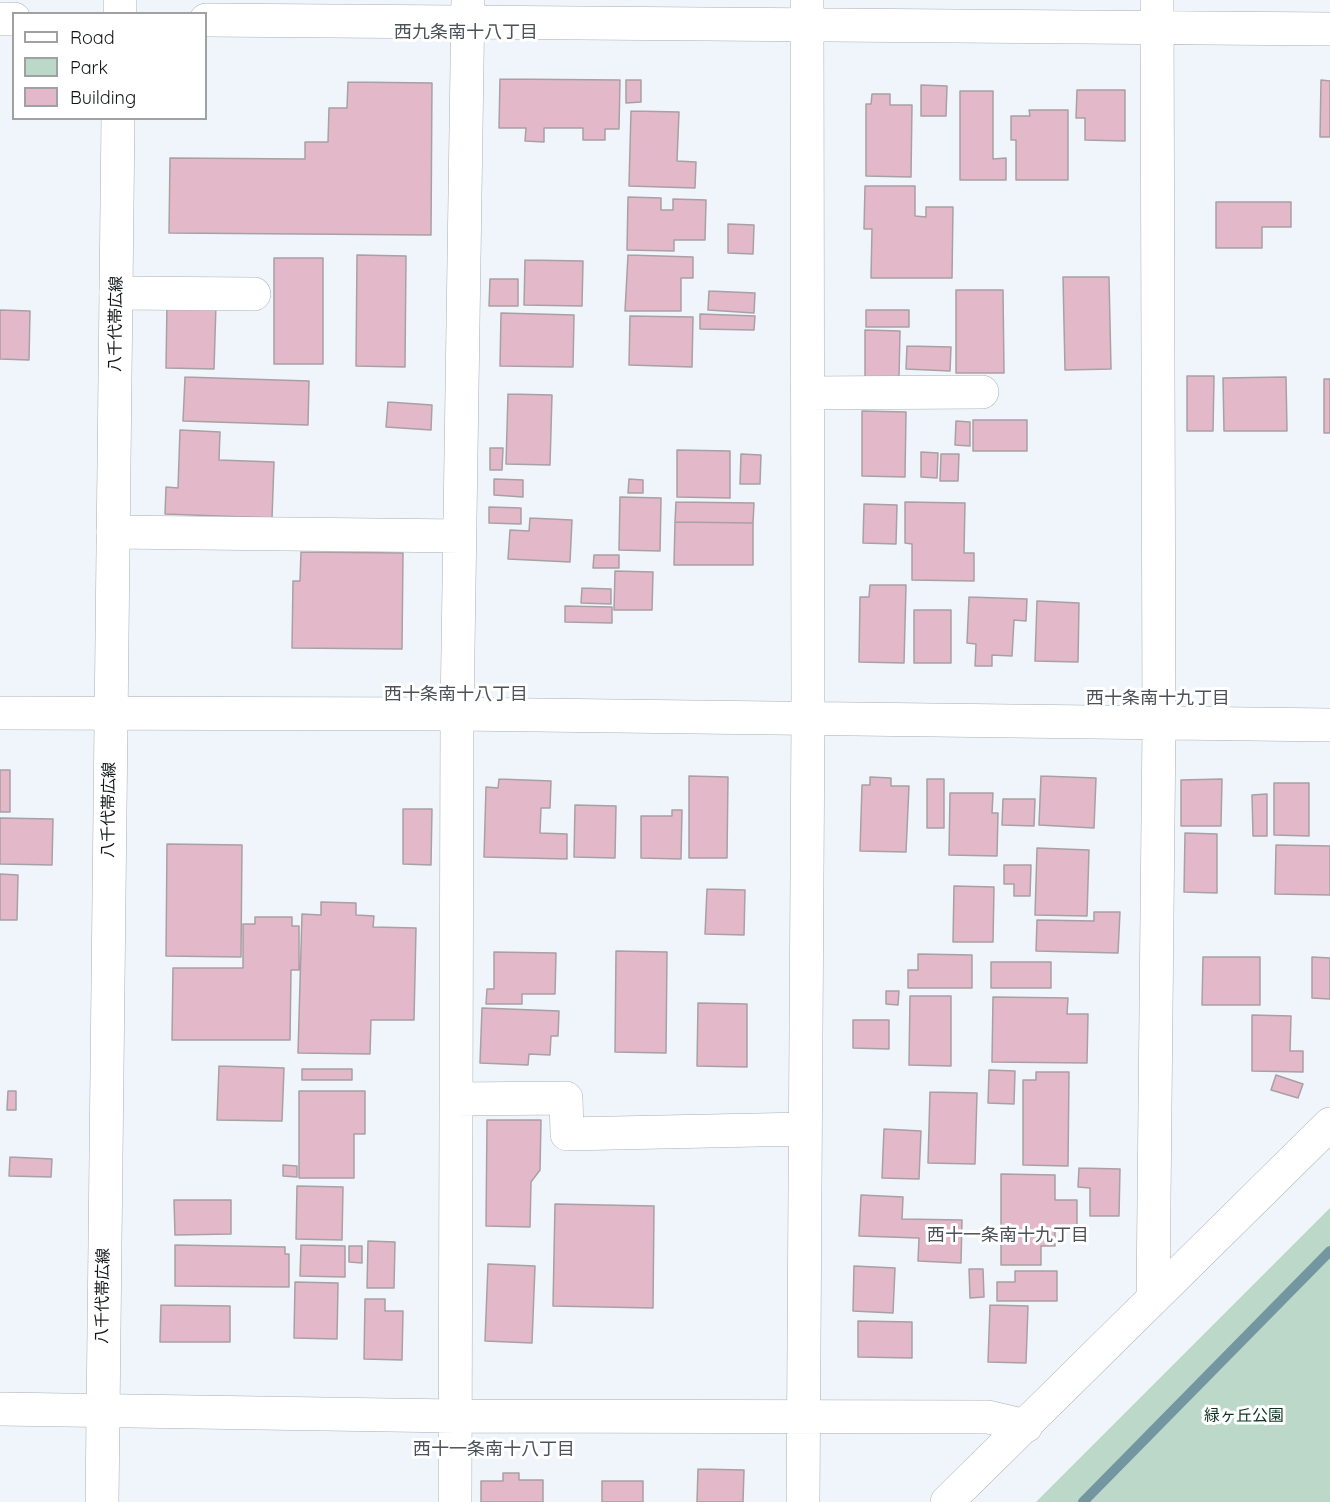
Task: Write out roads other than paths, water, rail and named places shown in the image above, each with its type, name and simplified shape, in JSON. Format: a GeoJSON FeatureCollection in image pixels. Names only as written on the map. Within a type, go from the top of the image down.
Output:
{"type":"FeatureCollection","features":[{"type":"Feature","properties":{"kind":"street"},"geometry":{"type":"LineString","coordinates":[[455,1502],[457,714],[468,11]]}},
{"type":"Feature","properties":{"kind":"street"},"geometry":{"type":"LineString","coordinates":[[207,20],[468,11],[1156,14],[1330,28]]}},
{"type":"Feature","properties":{"kind":"street"},"geometry":{"type":"LineString","coordinates":[[803,1502],[808,719],[807,12]]}},
{"type":"Feature","properties":{"kind":"street"},"geometry":{"type":"LineString","coordinates":[[1153,1297],[1159,725],[1156,14]]}},
{"type":"Feature","properties":{"kind":"street","name":"八千代帯広線"},"geometry":{"type":"LineString","coordinates":[[102,1502],[101,1409],[118,120]]}},
{"type":"Feature","properties":{"kind":"street"},"geometry":{"type":"LineString","coordinates":[[116,293],[254,294]]}},
{"type":"Feature","properties":{"kind":"street"},"geometry":{"type":"LineString","coordinates":[[807,393],[982,392]]}},
{"type":"Feature","properties":{"kind":"street"},"geometry":{"type":"LineString","coordinates":[[113,532],[460,536]]}},
{"type":"Feature","properties":{"kind":"street"},"geometry":{"type":"LineString","coordinates":[[0,713],[457,714],[1159,725],[1330,725]]}},
{"type":"Feature","properties":{"kind":"street"},"geometry":{"type":"LineString","coordinates":[[456,1099],[566,1098],[567,1134],[805,1130]]}},
{"type":"Feature","properties":{"kind":"street"},"geometry":{"type":"LineString","coordinates":[[947,1502],[1330,1124]]}},
{"type":"Feature","properties":{"kind":"street"},"geometry":{"type":"LineString","coordinates":[[0,1409],[454,1416],[803,1415],[988,1418],[1026,1426]]}},
{"type":"Feature","properties":{"kind":"waterway"},"geometry":{"type":"LineString","coordinates":[[1083,1502],[1330,1251]]}},
{"type":"Feature","properties":{"kind":"district","name":"西九条南十八丁目"},"geometry":{"type":"Point","coordinates":[466,33]}},
{"type":"Feature","properties":{"kind":"district","name":"西十条南十八丁目"},"geometry":{"type":"Point","coordinates":[456,695]}},
{"type":"Feature","properties":{"kind":"district","name":"西十条南十九丁目"},"geometry":{"type":"Point","coordinates":[1158,699]}},
{"type":"Feature","properties":{"kind":"district","name":"西十一条南十九丁目"},"geometry":{"type":"Point","coordinates":[1008,1236]}},
{"type":"Feature","properties":{"kind":"district","name":"西十一条南十八丁目"},"geometry":{"type":"Point","coordinates":[494,1450]}},
{"type":"Feature","properties":{"kind":"park label","name":"緑ヶ丘公園"},"geometry":{"type":"Point","coordinates":[1244,1416]}}]}
